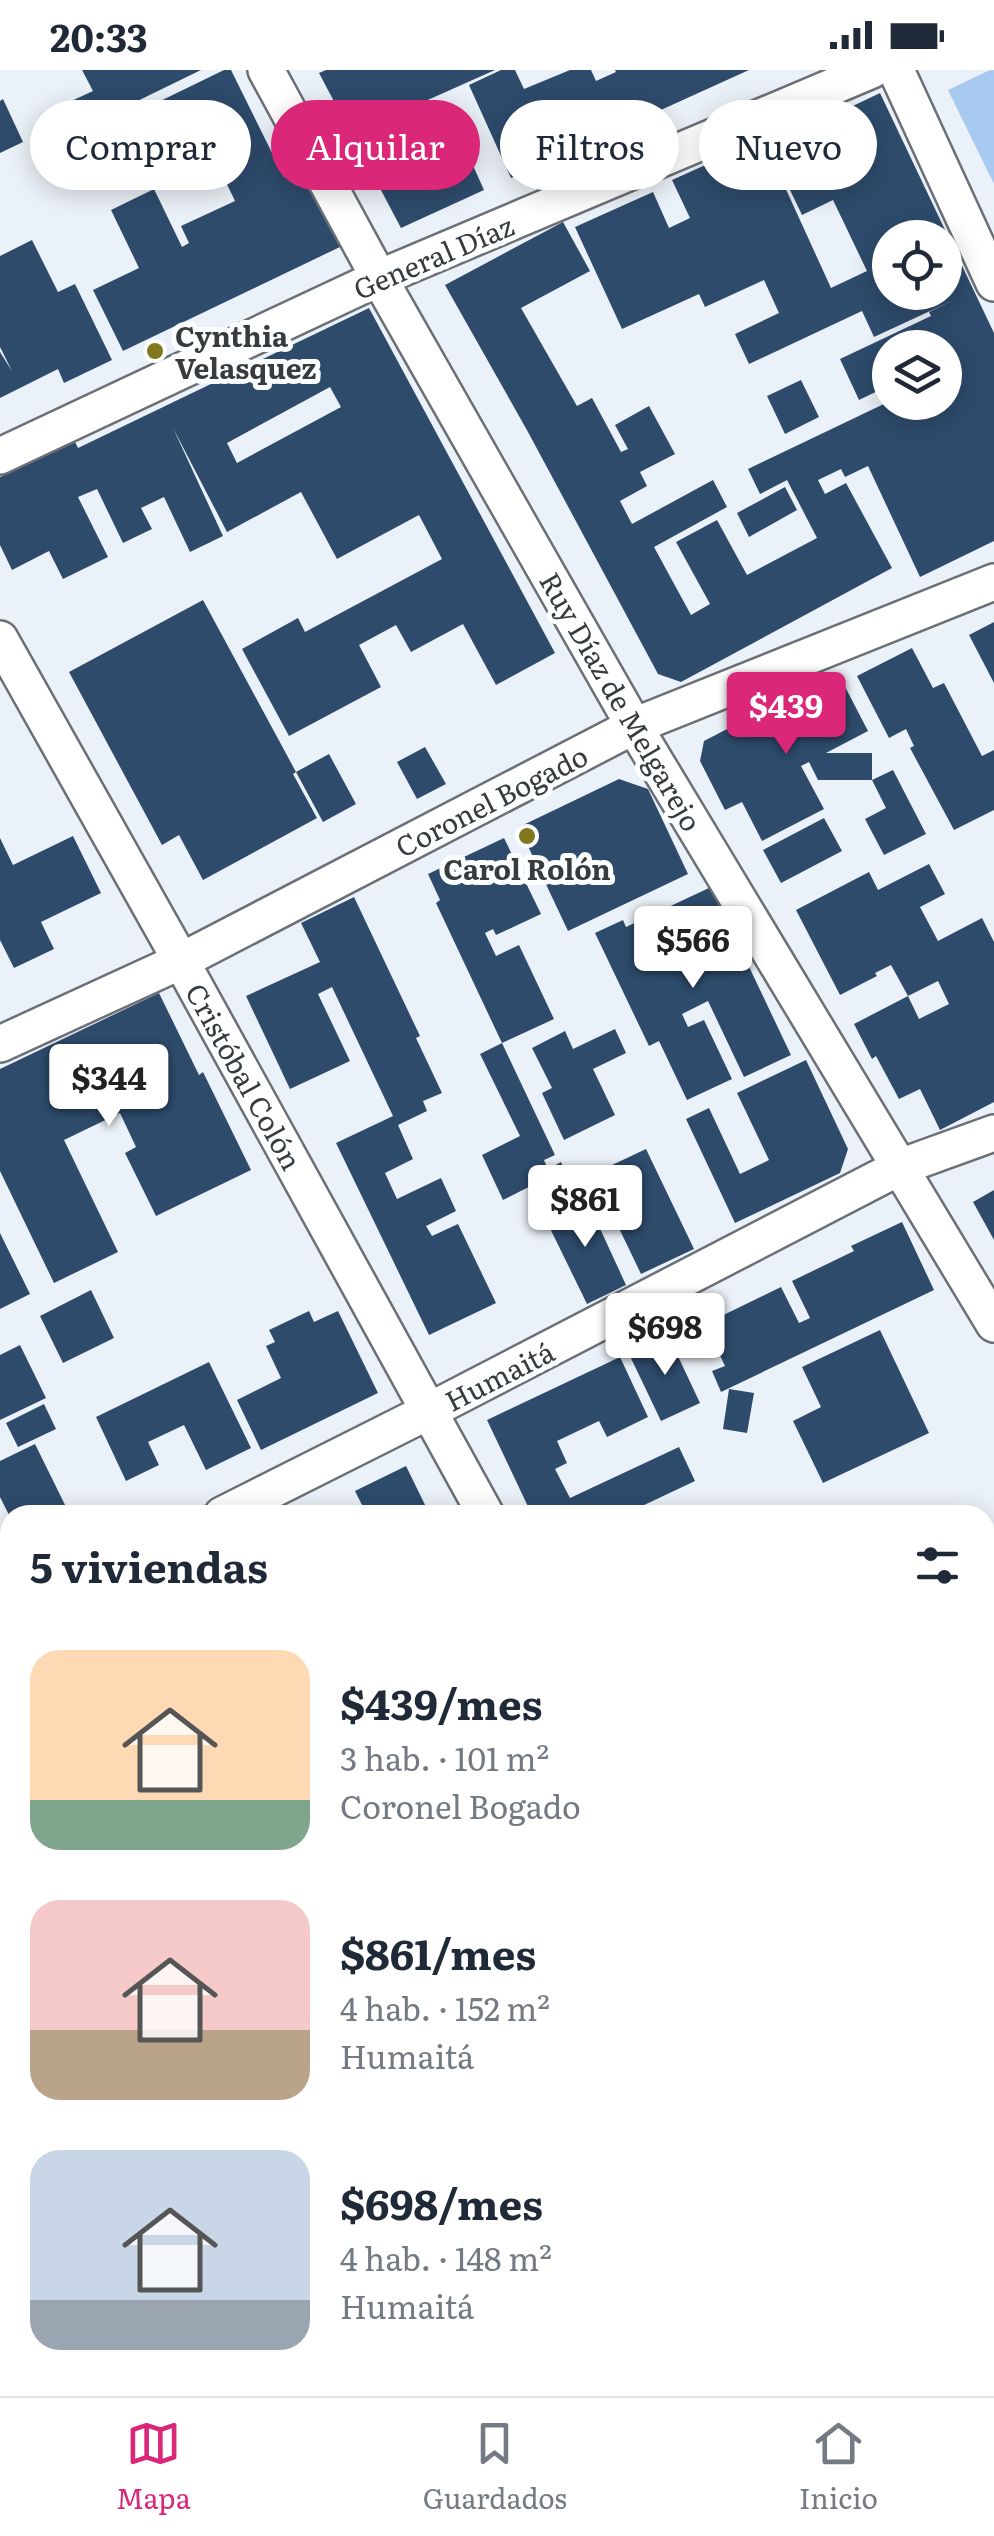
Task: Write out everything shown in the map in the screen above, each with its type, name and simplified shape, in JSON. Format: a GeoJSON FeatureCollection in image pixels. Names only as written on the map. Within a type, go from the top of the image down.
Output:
{"type":"FeatureCollection","features":[{"type":"Feature","properties":{"kind":"street","name":"Ruy Díaz de Melgarejo"},"geometry":{"type":"LineString","coordinates":[[266,70],[379,278],[634,726],[994,1324]]}},
{"type":"Feature","properties":{"kind":"street","name":"General Díaz"},"geometry":{"type":"LineString","coordinates":[[0,456],[379,278],[872,70]]}},
{"type":"Feature","properties":{"kind":"street"},"geometry":{"type":"LineString","coordinates":[[896,70],[994,282]]}},
{"type":"Feature","properties":{"kind":"street","name":"Coronel Bogado"},"geometry":{"type":"LineString","coordinates":[[0,1044],[181,962],[634,726],[994,582]]}},
{"type":"Feature","properties":{"kind":"street","name":"Cristóbal Colón"},"geometry":{"type":"LineString","coordinates":[[0,639],[481,1505]]}},
{"type":"Feature","properties":{"kind":"street","name":"Humaitá"},"geometry":{"type":"LineString","coordinates":[[242,1505],[900,1167],[994,1133]]}},
{"type":"Feature","properties":{"kind":"shaded area"},"geometry":{"type":"Polygon","coordinates":[[[994,70],[994,184],[948,90],[994,70]]]}},
{"type":"Feature","properties":{"kind":"building"},"geometry":{"type":"Polygon","coordinates":[[[82,70],[201,70],[139,100],[74,100],[93,91],[82,70]]]}},
{"type":"Feature","properties":{"kind":"building"},"geometry":{"type":"Polygon","coordinates":[[[231,70],[246,100],[162,100],[231,70]]]}},
{"type":"Feature","properties":{"kind":"building"},"geometry":{"type":"Polygon","coordinates":[[[495,70],[428,100],[333,100],[319,73],[495,70]]]}},
{"type":"Feature","properties":{"kind":"building"},"geometry":{"type":"Polygon","coordinates":[[[501,70],[515,70],[524,89],[570,70],[591,70],[596,81],[615,70],[749,70],[679,102],[500,100],[500,154],[480,109],[480,100],[476,100],[469,85],[501,70]]]}},
{"type":"Feature","properties":{"kind":"building"},"geometry":{"type":"Polygon","coordinates":[[[880,93],[940,220],[872,220],[872,310],[932,310],[889,330],[872,333],[862,311],[749,364],[735,334],[779,313],[764,280],[705,307],[699,294],[622,329],[575,227],[653,192],[669,228],[690,218],[677,190],[679,177],[699,168],[699,190],[786,190],[831,288],[867,271],[833,200],[802,215],[790,190],[877,190],[877,100],[865,100],[880,93]]]}},
{"type":"Feature","properties":{"kind":"building"},"geometry":{"type":"Polygon","coordinates":[[[3,99],[23,142],[0,153],[0,101],[3,99]]]}},
{"type":"Feature","properties":{"kind":"building"},"geometry":{"type":"Polygon","coordinates":[[[251,110],[271,151],[271,190],[314,190],[342,246],[123,351],[93,290],[139,268],[111,210],[154,190],[182,247],[189,243],[181,226],[235,201],[230,190],[251,190],[251,110]]]}},
{"type":"Feature","properties":{"kind":"building"},"geometry":{"type":"Polygon","coordinates":[[[480,181],[484,190],[401,228],[381,190],[480,190],[480,181]]]}},
{"type":"Feature","properties":{"kind":"building"},"geometry":{"type":"Polygon","coordinates":[[[563,222],[590,271],[521,308],[577,406],[592,398],[621,452],[628,449],[615,425],[649,406],[675,454],[640,472],[647,486],[620,501],[632,524],[713,480],[727,507],[654,547],[691,615],[710,604],[676,542],[717,520],[747,575],[817,538],[787,480],[760,494],[748,469],[872,410],[872,420],[962,420],[962,330],[901,330],[931,316],[929,312],[962,310],[962,266],[994,333],[994,541],[920,577],[868,466],[845,477],[841,469],[818,480],[825,494],[846,483],[892,568],[681,682],[658,674],[445,285],[563,222]]]}},
{"type":"Feature","properties":{"kind":"building"},"geometry":{"type":"Polygon","coordinates":[[[32,240],[58,292],[75,284],[112,360],[64,383],[58,369],[0,398],[0,352],[12,371],[0,347],[0,256],[32,240]]]}},
{"type":"Feature","properties":{"kind":"building"},"geometry":{"type":"Polygon","coordinates":[[[369,308],[555,653],[496,685],[463,624],[411,652],[396,625],[359,645],[381,687],[289,736],[242,649],[298,618],[305,632],[442,559],[419,515],[337,559],[301,492],[227,532],[173,428],[223,536],[190,552],[164,497],[141,508],[152,529],[123,543],[97,489],[78,497],[108,557],[63,579],[49,551],[12,570],[0,545],[0,477],[74,440],[78,448],[369,308]],[[330,387],[227,443],[237,463],[341,407],[330,387]]]}},
{"type":"Feature","properties":{"kind":"building"},"geometry":{"type":"Polygon","coordinates":[[[872,344],[872,394],[859,400],[840,359],[872,344]]]}},
{"type":"Feature","properties":{"kind":"building"},"geometry":{"type":"Polygon","coordinates":[[[801,380],[819,417],[785,434],[767,396],[801,380]]]}},
{"type":"Feature","properties":{"kind":"building"},"geometry":{"type":"Polygon","coordinates":[[[785,487],[797,510],[749,537],[737,513],[785,487]]]}},
{"type":"Feature","properties":{"kind":"building"},"geometry":{"type":"Polygon","coordinates":[[[203,600],[317,818],[203,880],[179,835],[162,845],[69,672],[203,600]]]}},
{"type":"Feature","properties":{"kind":"building"},"geometry":{"type":"Polygon","coordinates":[[[994,622],[994,683],[969,635],[994,622]]]}},
{"type":"Feature","properties":{"kind":"building"},"geometry":{"type":"Polygon","coordinates":[[[912,648],[933,688],[944,683],[982,756],[994,750],[994,810],[954,830],[910,748],[914,746],[906,729],[889,738],[857,676],[912,648]]]}},
{"type":"Feature","properties":{"kind":"building"},"geometry":{"type":"Polygon","coordinates":[[[841,679],[868,731],[826,753],[872,753],[872,780],[818,780],[809,762],[801,766],[824,809],[762,841],[742,802],[725,810],[700,761],[704,741],[798,692],[801,699],[841,679]]]}},
{"type":"Feature","properties":{"kind":"building"},"geometry":{"type":"Polygon","coordinates":[[[425,747],[446,784],[417,799],[397,762],[425,747]]]}},
{"type":"Feature","properties":{"kind":"building"},"geometry":{"type":"Polygon","coordinates":[[[329,754],[356,804],[323,822],[296,772],[329,754]]]}},
{"type":"Feature","properties":{"kind":"building"},"geometry":{"type":"Polygon","coordinates":[[[893,770],[926,834],[884,855],[865,819],[886,808],[872,780],[893,770]]]}},
{"type":"Feature","properties":{"kind":"building"},"geometry":{"type":"Polygon","coordinates":[[[619,779],[648,789],[688,874],[568,931],[519,827],[619,779]]]}},
{"type":"Feature","properties":{"kind":"building"},"geometry":{"type":"Polygon","coordinates":[[[824,818],[842,851],[781,883],[763,850],[824,818]]]}},
{"type":"Feature","properties":{"kind":"building"},"geometry":{"type":"Polygon","coordinates":[[[73,836],[101,893],[41,922],[54,949],[14,968],[0,940],[0,838],[13,865],[73,836]]]}},
{"type":"Feature","properties":{"kind":"building"},"geometry":{"type":"Polygon","coordinates":[[[504,838],[541,914],[496,935],[493,929],[485,933],[496,956],[519,945],[554,1019],[502,1043],[436,903],[440,900],[428,874],[504,838]]]}},
{"type":"Feature","properties":{"kind":"building"},"geometry":{"type":"Polygon","coordinates":[[[929,864],[945,894],[920,907],[938,941],[982,918],[994,942],[994,1102],[940,1130],[920,1089],[899,1099],[854,1024],[908,996],[891,965],[840,995],[796,910],[869,872],[878,890],[929,864]],[[938,981],[908,996],[919,1019],[949,1004],[938,981]]]}},
{"type":"Feature","properties":{"kind":"building"},"geometry":{"type":"Polygon","coordinates":[[[711,887],[791,1055],[744,1077],[708,1001],[682,1014],[688,1027],[704,1020],[732,1079],[687,1100],[659,1041],[649,1046],[595,933],[623,920],[626,927],[711,887]]]}},
{"type":"Feature","properties":{"kind":"building"},"geometry":{"type":"Polygon","coordinates":[[[354,897],[420,1036],[416,1038],[442,1093],[423,1101],[427,1111],[398,1125],[413,1159],[385,1173],[397,1199],[441,1178],[456,1211],[426,1226],[432,1236],[458,1224],[496,1303],[429,1335],[336,1143],[393,1116],[332,987],[318,994],[350,1061],[290,1089],[246,996],[320,962],[301,923],[354,897]]]}},
{"type":"Feature","properties":{"kind":"building"},"geometry":{"type":"Polygon","coordinates":[[[159,993],[251,1170],[156,1216],[125,1153],[136,1147],[120,1113],[64,1140],[118,1252],[54,1283],[0,1171],[0,1069],[159,993]]]}},
{"type":"Feature","properties":{"kind":"building"},"geometry":{"type":"Polygon","coordinates":[[[615,1029],[626,1053],[593,1069],[615,1115],[564,1140],[542,1093],[552,1088],[532,1048],[565,1031],[573,1049],[615,1029]]]}},
{"type":"Feature","properties":{"kind":"building"},"geometry":{"type":"Polygon","coordinates":[[[502,1043],[555,1155],[544,1160],[548,1169],[561,1162],[564,1169],[503,1200],[482,1155],[520,1136],[480,1054],[502,1043]]]}},
{"type":"Feature","properties":{"kind":"building"},"geometry":{"type":"Polygon","coordinates":[[[806,1060],[848,1149],[840,1173],[735,1223],[686,1119],[709,1108],[740,1174],[769,1160],[737,1093],[806,1060]]]}},
{"type":"Feature","properties":{"kind":"building"},"geometry":{"type":"Polygon","coordinates":[[[646,1149],[694,1249],[641,1274],[593,1174],[646,1149]]]}},
{"type":"Feature","properties":{"kind":"building"},"geometry":{"type":"Polygon","coordinates":[[[994,1190],[994,1240],[973,1202],[994,1190]]]}},
{"type":"Feature","properties":{"kind":"building"},"geometry":{"type":"Polygon","coordinates":[[[585,1196],[626,1285],[587,1304],[544,1216],[585,1196]]]}},
{"type":"Feature","properties":{"kind":"building"},"geometry":{"type":"Polygon","coordinates":[[[902,1222],[934,1290],[721,1392],[712,1371],[725,1366],[705,1324],[781,1287],[799,1323],[810,1318],[792,1281],[902,1222]]]}},
{"type":"Feature","properties":{"kind":"building"},"geometry":{"type":"Polygon","coordinates":[[[0,1233],[30,1294],[0,1309],[0,1233]]]}},
{"type":"Feature","properties":{"kind":"building"},"geometry":{"type":"Polygon","coordinates":[[[91,1290],[114,1338],[63,1363],[40,1316],[91,1290]]]}},
{"type":"Feature","properties":{"kind":"building"},"geometry":{"type":"Polygon","coordinates":[[[309,1311],[314,1322],[338,1311],[378,1393],[261,1450],[237,1400],[281,1378],[266,1346],[275,1342],[269,1330],[309,1311]]]}},
{"type":"Feature","properties":{"kind":"building"},"geometry":{"type":"Polygon","coordinates":[[[880,1330],[929,1433],[823,1483],[793,1421],[821,1407],[802,1367],[880,1330]]]}},
{"type":"Feature","properties":{"kind":"building"},"geometry":{"type":"Polygon","coordinates":[[[668,1335],[700,1403],[661,1421],[629,1354],[668,1335]]]}},
{"type":"Feature","properties":{"kind":"building"},"geometry":{"type":"Polygon","coordinates":[[[20,1345],[46,1398],[0,1420],[0,1355],[20,1345]]]}},
{"type":"Feature","properties":{"kind":"building"},"geometry":{"type":"Polygon","coordinates":[[[620,1357],[648,1417],[607,1437],[599,1421],[557,1441],[567,1463],[555,1469],[570,1498],[679,1447],[695,1481],[644,1505],[527,1505],[487,1420],[620,1357]]]}},
{"type":"Feature","properties":{"kind":"building"},"geometry":{"type":"Polygon","coordinates":[[[209,1362],[251,1448],[206,1470],[184,1425],[148,1442],[159,1465],[126,1481],[96,1417],[209,1362]]]}},
{"type":"Feature","properties":{"kind":"building"},"geometry":{"type":"Polygon","coordinates":[[[729,1389],[754,1393],[747,1433],[723,1429],[729,1389]]]}},
{"type":"Feature","properties":{"kind":"building"},"geometry":{"type":"Polygon","coordinates":[[[44,1404],[56,1429],[18,1447],[6,1423],[44,1404]]]}},
{"type":"Feature","properties":{"kind":"building"},"geometry":{"type":"Polygon","coordinates":[[[35,1444],[65,1505],[4,1505],[0,1497],[0,1461],[35,1444]]]}},
{"type":"Feature","properties":{"kind":"building"},"geometry":{"type":"Polygon","coordinates":[[[406,1466],[425,1505],[362,1505],[355,1491],[406,1466]]]}},
{"type":"Feature","properties":{"kind":"place","name":"Cynthia Velasquez"},"geometry":{"type":"Point","coordinates":[155,351]}},
{"type":"Feature","properties":{"kind":"place","name":"Carol Rolón"},"geometry":{"type":"Point","coordinates":[527,836]}}]}
